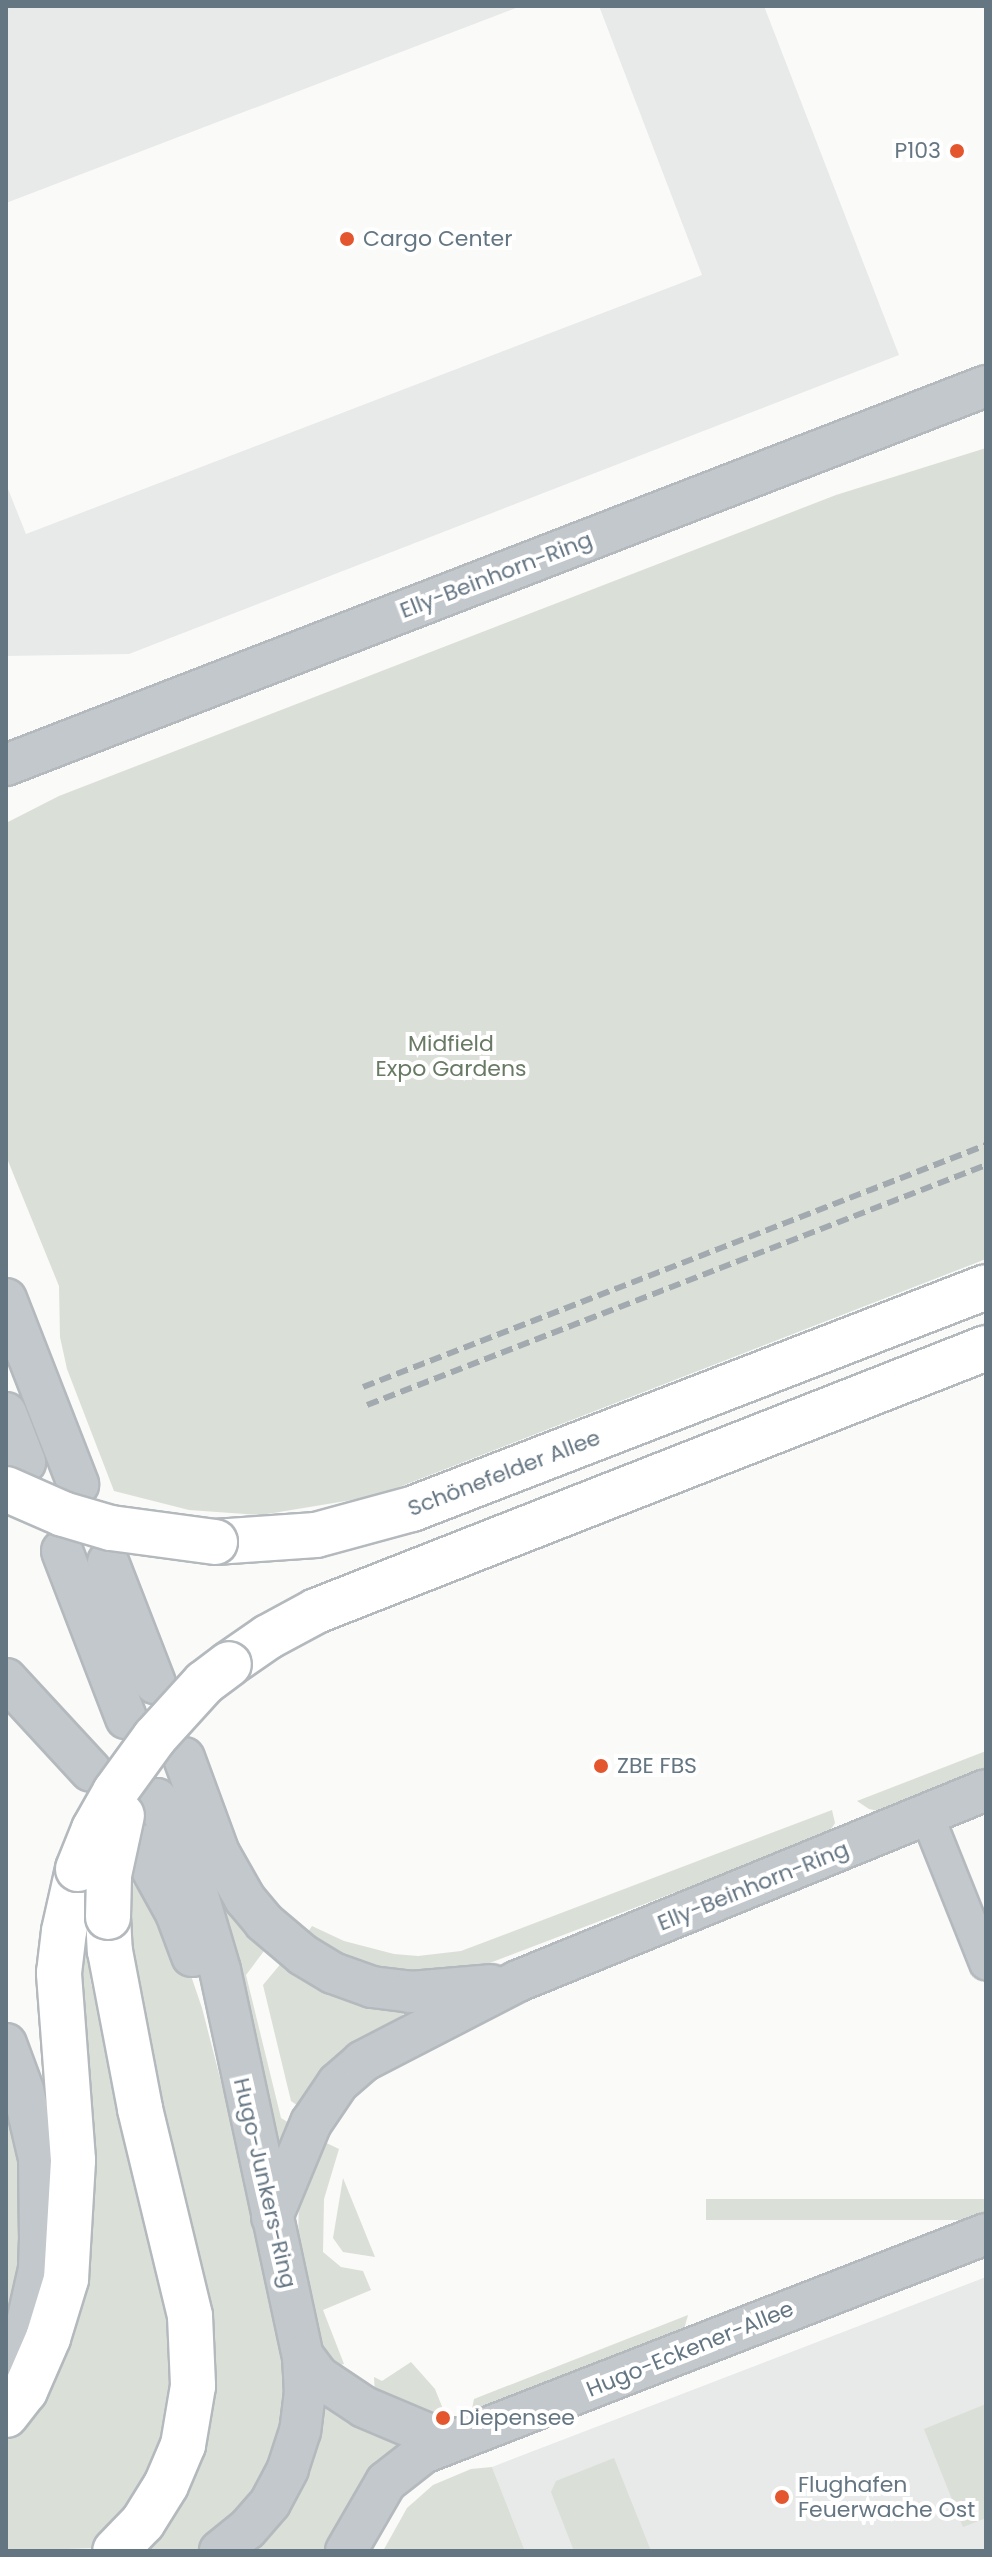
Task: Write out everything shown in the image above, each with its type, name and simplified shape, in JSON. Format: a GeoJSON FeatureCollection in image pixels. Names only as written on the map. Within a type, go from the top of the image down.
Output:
{"type":"FeatureCollection","features":[{"type":"Feature","properties":{"kind":"highway","name":"Schönefelder Allee"},"geometry":{"type":"LineString","coordinates":[[16,1476],[63,1514],[111,1528],[215,1542],[316,1535],[412,1509],[986,1287]]}},
{"type":"Feature","properties":{"kind":"highway"},"geometry":{"type":"LineString","coordinates":[[115,2551],[143,2522],[166,2485],[183,2445],[193,2386],[190,2316],[137,2096],[110,1951],[108,1917],[109,1875],[116,1835],[147,1780],[176,1711],[229,1664],[268,1637],[328,1606],[986,1348]]}},
{"type":"Feature","properties":{"kind":"highway"},"geometry":{"type":"LineString","coordinates":[[6,2415],[30,2378],[48,2338],[66,2279],[73,2160],[59,2016],[59,1973],[64,1931],[78,1869],[94,1829],[147,1780]]}},
{"type":"Feature","properties":{"kind":"street","name":"Elly-Beinhorn-Ring"},"geometry":{"type":"LineString","coordinates":[[6,765],[986,386]]}},
{"type":"Feature","properties":{"kind":"street"},"geometry":{"type":"LineString","coordinates":[[6,1299],[78,1484]]}},
{"type":"Feature","properties":{"kind":"street"},"geometry":{"type":"LineString","coordinates":[[6,1413],[16,1476]]}},
{"type":"Feature","properties":{"kind":"street"},"geometry":{"type":"LineString","coordinates":[[62,1551],[126,1718]]}},
{"type":"Feature","properties":{"kind":"street"},"geometry":{"type":"LineString","coordinates":[[108,1562],[155,1683]]}},
{"type":"Feature","properties":{"kind":"street"},"geometry":{"type":"LineString","coordinates":[[6,1679],[91,1771]]}},
{"type":"Feature","properties":{"kind":"street","name":"Elly-Beinhorn-Ring"},"geometry":{"type":"LineString","coordinates":[[184,1758],[219,1853],[245,1899],[264,1922],[303,1955],[333,1973],[372,1987],[410,1992],[518,1981]]}},
{"type":"Feature","properties":{"kind":"street","name":"Hugo-Junkers-Ring"},"geometry":{"type":"LineString","coordinates":[[147,1780],[196,1889],[216,1956],[258,2161],[303,2356],[305,2392],[302,2418],[288,2469],[262,2512],[220,2551]]}},
{"type":"Feature","properties":{"kind":"street","name":"Elly-Beinhorn-Ring"},"geometry":{"type":"LineString","coordinates":[[272,2217],[311,2123],[338,2083],[363,2061],[518,1981],[986,1790]]}},
{"type":"Feature","properties":{"kind":"street"},"geometry":{"type":"LineString","coordinates":[[926,1813],[986,1963]]}},
{"type":"Feature","properties":{"kind":"street"},"geometry":{"type":"LineString","coordinates":[[138,1844],[176,1913],[203,1984],[258,2161]]}},
{"type":"Feature","properties":{"kind":"street"},"geometry":{"type":"LineString","coordinates":[[6,2044],[23,2090],[39,2158],[40,2238],[39,2269],[25,2331],[6,2375]]}},
{"type":"Feature","properties":{"kind":"street","name":"Hugo-Eckener-Allee"},"geometry":{"type":"LineString","coordinates":[[346,2551],[386,2482],[403,2465],[447,2442],[986,2234]]}},
{"type":"Feature","properties":{"kind":"street"},"geometry":{"type":"LineString","coordinates":[[303,2356],[319,2377],[340,2393],[402,2425],[447,2442]]}},
{"type":"Feature","properties":{"kind":"shaded area"},"geometry":{"type":"Polygon","coordinates":[[[6,6],[521,6],[6,203],[6,6]]]}},
{"type":"Feature","properties":{"kind":"shaded area"},"geometry":{"type":"Polygon","coordinates":[[[599,6],[764,6],[899,355],[129,654],[6,656],[6,484],[26,534],[702,275],[599,6]]]}},
{"type":"Feature","properties":{"kind":"shaded area"},"geometry":{"type":"Polygon","coordinates":[[[986,2277],[986,2551],[525,2551],[492,2467],[986,2277]]]}},
{"type":"Feature","properties":{"kind":"green space","name":"Midfield Expo Gardens"},"geometry":{"type":"Polygon","coordinates":[[[986,448],[986,1259],[376,1496],[261,1515],[189,1510],[114,1491],[67,1369],[60,1337],[59,1286],[6,1156],[6,823],[59,796],[836,495],[986,448]]]}},
{"type":"Feature","properties":{"kind":"green space"},"geometry":{"type":"Polygon","coordinates":[[[986,1751],[986,1772],[883,1812],[869,1809],[857,1801],[986,1751]]]}},
{"type":"Feature","properties":{"kind":"green space"},"geometry":{"type":"Polygon","coordinates":[[[173,1784],[267,1947],[246,1975],[281,2118],[294,2126],[279,2162],[168,1792],[173,1784]]]}},
{"type":"Feature","properties":{"kind":"green space"},"geometry":{"type":"Polygon","coordinates":[[[832,1810],[835,1823],[828,1834],[461,1974],[426,1978],[364,1968],[304,1938],[312,1926],[344,1941],[394,1954],[418,1956],[461,1951],[832,1810]]]}},
{"type":"Feature","properties":{"kind":"green space"},"geometry":{"type":"Polygon","coordinates":[[[134,1875],[187,1964],[202,2008],[263,2245],[288,2367],[286,2423],[262,2487],[206,2545],[196,2551],[140,2551],[193,2464],[150,2081],[129,1934],[134,1875]]]}},
{"type":"Feature","properties":{"kind":"green space"},"geometry":{"type":"Polygon","coordinates":[[[88,1897],[86,1939],[91,1983],[169,2293],[177,2396],[153,2475],[97,2548],[6,2551],[6,2441],[40,2391],[76,1976],[88,1897]]]}},
{"type":"Feature","properties":{"kind":"green space"},"geometry":{"type":"Polygon","coordinates":[[[283,1961],[352,1999],[386,2009],[404,2008],[401,2023],[304,2110],[291,2101],[263,1985],[283,1961]]]}},
{"type":"Feature","properties":{"kind":"green space"},"geometry":{"type":"Polygon","coordinates":[[[6,2082],[27,2158],[25,2258],[6,2336],[6,2082]]]}},
{"type":"Feature","properties":{"kind":"green space"},"geometry":{"type":"Polygon","coordinates":[[[316,2138],[339,2149],[324,2199],[323,2252],[341,2267],[363,2271],[371,2290],[323,2310],[344,2364],[340,2365],[333,2362],[318,2344],[298,2256],[299,2185],[316,2138]]]}},
{"type":"Feature","properties":{"kind":"green space"},"geometry":{"type":"Polygon","coordinates":[[[343,2178],[375,2257],[343,2252],[333,2238],[343,2178]]]}},
{"type":"Feature","properties":{"kind":"green space"},"geometry":{"type":"Polygon","coordinates":[[[706,2199],[986,2199],[986,2220],[706,2220],[706,2199]]]}},
{"type":"Feature","properties":{"kind":"green space"},"geometry":{"type":"Polygon","coordinates":[[[688,2315],[682,2337],[470,2419],[474,2399],[688,2315]]]}},
{"type":"Feature","properties":{"kind":"green space"},"geometry":{"type":"Polygon","coordinates":[[[411,2362],[435,2389],[449,2424],[375,2394],[374,2377],[382,2381],[411,2362]]]}},
{"type":"Feature","properties":{"kind":"green space"},"geometry":{"type":"Polygon","coordinates":[[[321,2397],[397,2438],[397,2445],[330,2551],[248,2551],[321,2397]]]}},
{"type":"Feature","properties":{"kind":"green space"},"geometry":{"type":"Polygon","coordinates":[[[986,2404],[986,2518],[963,2527],[924,2429],[986,2404]]]}},
{"type":"Feature","properties":{"kind":"green space"},"geometry":{"type":"Polygon","coordinates":[[[614,2458],[651,2551],[574,2551],[551,2492],[556,2481],[614,2458]]]}},
{"type":"Feature","properties":{"kind":"green space"},"geometry":{"type":"Polygon","coordinates":[[[492,2467],[525,2551],[383,2551],[407,2508],[433,2485],[471,2469],[492,2467]]]}},
{"type":"Feature","properties":{"kind":"railway"},"geometry":{"type":"LineString","coordinates":[[363,1387],[986,1145]]}},
{"type":"Feature","properties":{"kind":"railway"},"geometry":{"type":"LineString","coordinates":[[367,1405],[986,1165]]}},
{"type":"Feature","properties":{"kind":"place","name":"P103"},"geometry":{"type":"Point","coordinates":[957,151]}},
{"type":"Feature","properties":{"kind":"place","name":"Cargo Center"},"geometry":{"type":"Point","coordinates":[347,239]}},
{"type":"Feature","properties":{"kind":"place","name":"ZBE FBS"},"geometry":{"type":"Point","coordinates":[601,1766]}},
{"type":"Feature","properties":{"kind":"place","name":"Diepensee"},"geometry":{"type":"Point","coordinates":[443,2418]}},
{"type":"Feature","properties":{"kind":"place","name":"Flughafen Feuerwache Ost"},"geometry":{"type":"Point","coordinates":[782,2497]}}]}
